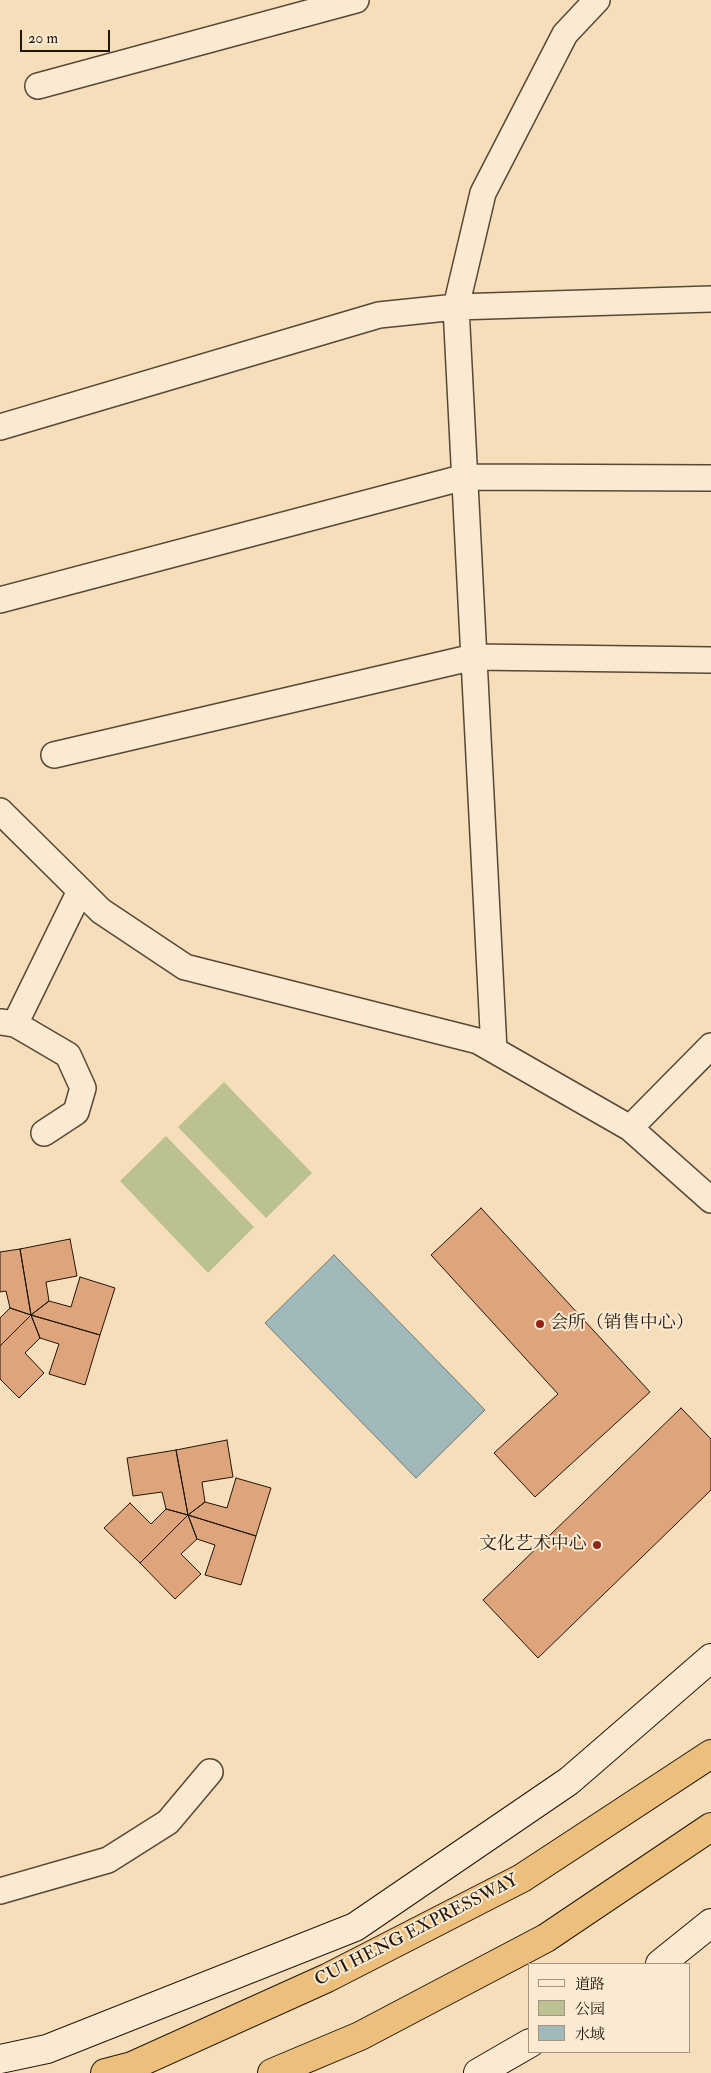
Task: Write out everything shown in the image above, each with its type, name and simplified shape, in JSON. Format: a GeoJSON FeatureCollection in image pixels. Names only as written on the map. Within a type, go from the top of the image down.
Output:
{"type":"FeatureCollection","features":[{"type":"Feature","properties":{"kind":"highway","name":"CUI HENG EXPRESSWAY"},"geometry":{"type":"LineString","coordinates":[[105,2073],[132,2066],[328,1978],[522,1878],[711,1754]]}},
{"type":"Feature","properties":{"kind":"highway"},"geometry":{"type":"LineString","coordinates":[[272,2073],[360,2036],[546,1938],[711,1827]]}},
{"type":"Feature","properties":{"kind":"street"},"geometry":{"type":"LineString","coordinates":[[38,86],[356,0]]}},
{"type":"Feature","properties":{"kind":"street"},"geometry":{"type":"LineString","coordinates":[[494,1050],[456,307],[483,193],[565,34],[597,0]]}},
{"type":"Feature","properties":{"kind":"street"},"geometry":{"type":"LineString","coordinates":[[0,427],[379,315],[456,307],[711,299]]}},
{"type":"Feature","properties":{"kind":"street"},"geometry":{"type":"LineString","coordinates":[[0,600],[465,477],[711,478]]}},
{"type":"Feature","properties":{"kind":"street"},"geometry":{"type":"LineString","coordinates":[[54,755],[474,657],[711,660]]}},
{"type":"Feature","properties":{"kind":"street"},"geometry":{"type":"LineString","coordinates":[[0,811],[100,911],[185,967],[478,1041],[630,1128],[711,1200]]}},
{"type":"Feature","properties":{"kind":"street"},"geometry":{"type":"LineString","coordinates":[[44,1133],[76,1112],[83,1088],[68,1055],[7,1023],[80,891]]}},
{"type":"Feature","properties":{"kind":"street"},"geometry":{"type":"LineString","coordinates":[[630,1128],[711,1046]]}},
{"type":"Feature","properties":{"kind":"street"},"geometry":{"type":"LineString","coordinates":[[0,2059],[47,2049],[355,1927],[569,1781],[711,1658]]}},
{"type":"Feature","properties":{"kind":"street"},"geometry":{"type":"LineString","coordinates":[[0,1891],[108,1860],[168,1822],[210,1772]]}},
{"type":"Feature","properties":{"kind":"street"},"geometry":{"type":"LineString","coordinates":[[661,1963],[711,1923]]}},
{"type":"Feature","properties":{"kind":"street"},"geometry":{"type":"LineString","coordinates":[[478,2073],[528,2044]]}},
{"type":"Feature","properties":{"kind":"green space"},"geometry":{"type":"Polygon","coordinates":[[[224,1082],[312,1173],[266,1218],[178,1127],[224,1082]]]}},
{"type":"Feature","properties":{"kind":"green space"},"geometry":{"type":"Polygon","coordinates":[[[166,1136],[254,1227],[208,1273],[120,1181],[166,1136]]]}},
{"type":"Feature","properties":{"kind":"water"},"geometry":{"type":"Polygon","coordinates":[[[334,1255],[485,1410],[416,1478],[265,1323],[334,1255]]]}},
{"type":"Feature","properties":{"kind":"building","name":"会所（销售中心）"},"geometry":{"type":"Polygon","coordinates":[[[481,1208],[650,1392],[535,1497],[494,1453],[558,1394],[431,1255],[481,1208]]]}},
{"type":"Feature","properties":{"kind":"building"},"geometry":{"type":"Polygon","coordinates":[[[70,1239],[77,1276],[46,1282],[49,1301],[31,1315],[20,1249],[70,1239]]]}},
{"type":"Feature","properties":{"kind":"building"},"geometry":{"type":"Polygon","coordinates":[[[20,1249],[31,1315],[10,1308],[6,1291],[0,1292],[0,1252],[20,1249]]]}},
{"type":"Feature","properties":{"kind":"building"},"geometry":{"type":"Polygon","coordinates":[[[80,1277],[115,1288],[100,1335],[31,1315],[49,1301],[71,1307],[80,1277]]]}},
{"type":"Feature","properties":{"kind":"building"},"geometry":{"type":"Polygon","coordinates":[[[10,1308],[31,1315],[0,1346],[0,1318],[10,1308]]]}},
{"type":"Feature","properties":{"kind":"building"},"geometry":{"type":"Polygon","coordinates":[[[31,1315],[40,1338],[25,1353],[44,1373],[19,1398],[0,1379],[0,1346],[31,1315]]]}},
{"type":"Feature","properties":{"kind":"building"},"geometry":{"type":"Polygon","coordinates":[[[31,1315],[100,1335],[85,1385],[49,1374],[59,1344],[40,1338],[31,1315]]]}},
{"type":"Feature","properties":{"kind":"building","name":"文化艺术中心"},"geometry":{"type":"Polygon","coordinates":[[[681,1408],[711,1439],[711,1490],[538,1658],[483,1600],[681,1408]]]}},
{"type":"Feature","properties":{"kind":"building"},"geometry":{"type":"Polygon","coordinates":[[[227,1440],[233,1477],[202,1482],[205,1502],[188,1515],[176,1450],[227,1440]]]}},
{"type":"Feature","properties":{"kind":"building"},"geometry":{"type":"Polygon","coordinates":[[[176,1450],[188,1515],[166,1509],[162,1492],[133,1496],[127,1458],[176,1450]]]}},
{"type":"Feature","properties":{"kind":"building"},"geometry":{"type":"Polygon","coordinates":[[[236,1478],[271,1488],[256,1536],[188,1515],[205,1502],[227,1508],[236,1478]]]}},
{"type":"Feature","properties":{"kind":"building"},"geometry":{"type":"Polygon","coordinates":[[[130,1503],[151,1524],[166,1509],[188,1515],[140,1563],[104,1528],[130,1503]]]}},
{"type":"Feature","properties":{"kind":"building"},"geometry":{"type":"Polygon","coordinates":[[[188,1515],[197,1539],[181,1554],[201,1574],[175,1599],[140,1563],[188,1515]]]}},
{"type":"Feature","properties":{"kind":"building"},"geometry":{"type":"Polygon","coordinates":[[[188,1515],[256,1536],[241,1585],[205,1575],[215,1545],[197,1539],[188,1515]]]}},
{"type":"Feature","properties":{"kind":"place","name":"会所（销售中心）"},"geometry":{"type":"Point","coordinates":[540,1324]}},
{"type":"Feature","properties":{"kind":"place","name":"文化艺术中心"},"geometry":{"type":"Point","coordinates":[597,1545]}}]}
